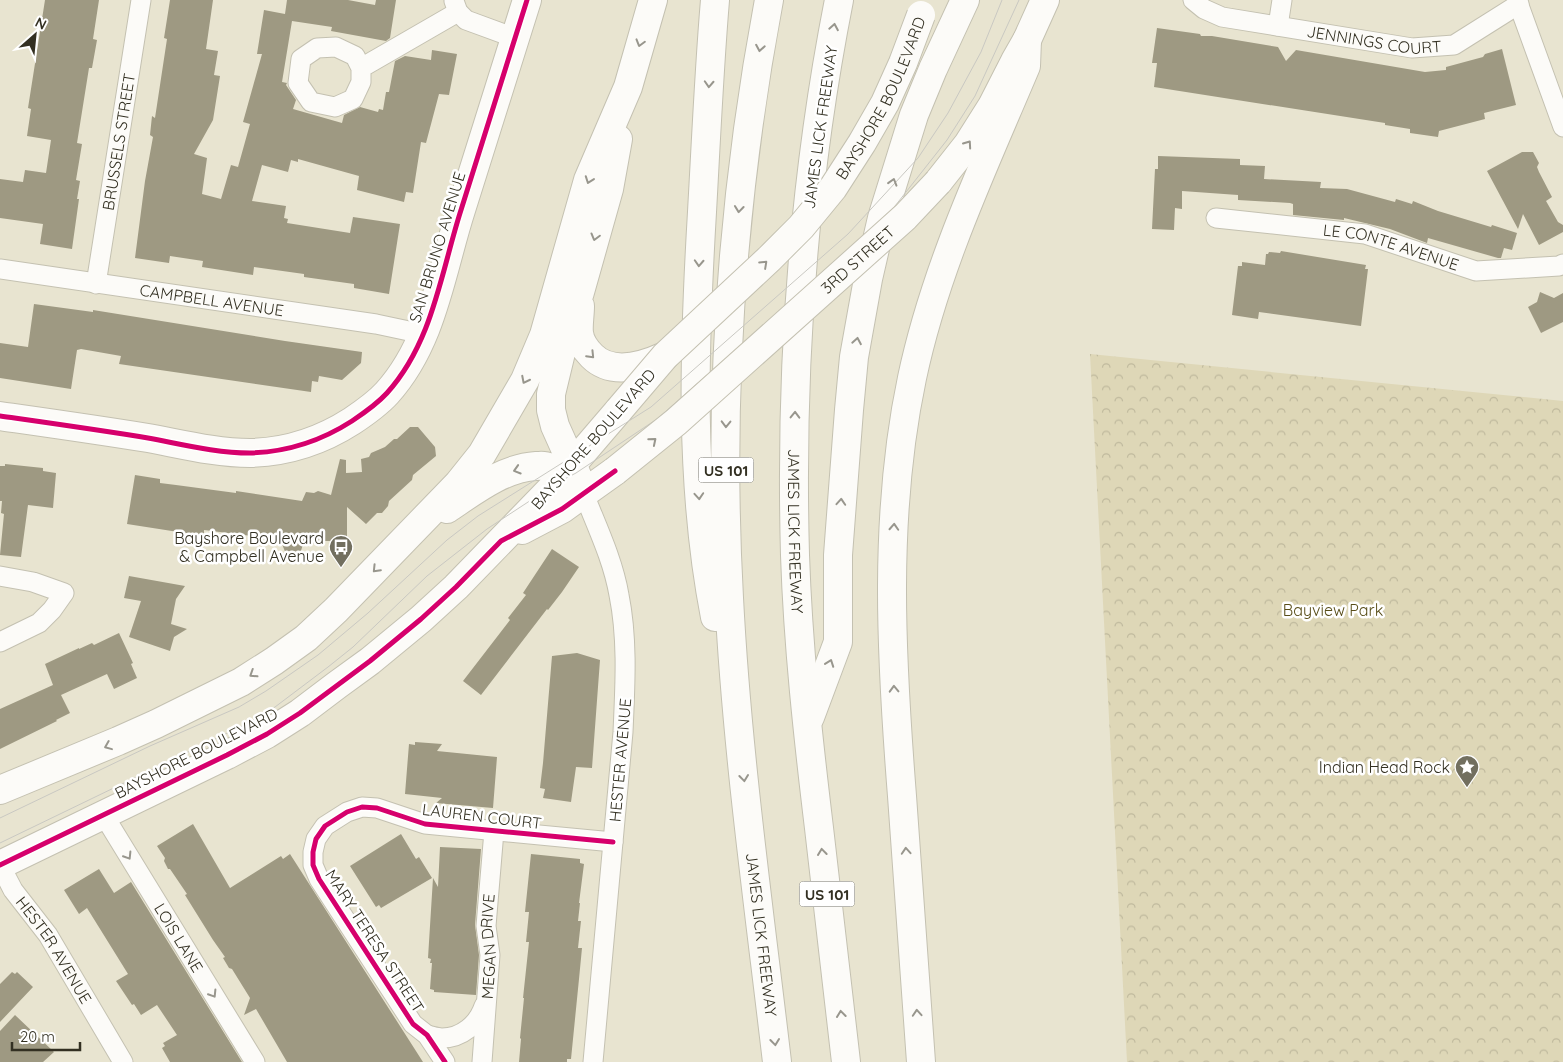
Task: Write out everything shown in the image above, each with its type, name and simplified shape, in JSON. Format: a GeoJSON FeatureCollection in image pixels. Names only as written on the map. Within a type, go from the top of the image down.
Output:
{"type":"FeatureCollection","features":[{"type":"Feature","properties":{"kind":"main road","name":"SAN BRUNO AVENUE"},"geometry":{"type":"LineString","coordinates":[[0,416],[83,427],[218,450],[249,453],[282,450],[311,442],[340,428],[366,411],[386,394],[402,375],[414,356],[435,304],[459,215],[527,0]]}},
{"type":"Feature","properties":{"kind":"main road"},"geometry":{"type":"LineString","coordinates":[[584,494],[567,470],[554,426],[551,394],[564,340],[580,292],[609,189],[628,87],[653,0]]}},
{"type":"Feature","properties":{"kind":"main road"},"geometry":{"type":"LineString","coordinates":[[715,0],[698,285],[695,361],[695,442],[700,517],[711,596],[740,744]]}},
{"type":"Feature","properties":{"kind":"main road","name":"JAMES LICK FREEWAY"},"geometry":{"type":"LineString","coordinates":[[769,0],[752,104],[740,200],[733,278],[727,397],[726,497],[728,588],[735,694],[777,1062]]}},
{"type":"Feature","properties":{"kind":"main road","name":"JAMES LICK FREEWAY"},"geometry":{"type":"LineString","coordinates":[[839,0],[822,95],[813,162],[799,307],[794,458],[795,556],[807,726],[846,1062]]}},
{"type":"Feature","properties":{"kind":"main road"},"geometry":{"type":"LineString","coordinates":[[807,726],[838,642],[838,555],[849,410],[854,357],[868,279],[882,218],[914,115],[965,0]]}},
{"type":"Feature","properties":{"kind":"main road","name":"3RD STREET"},"geometry":{"type":"LineString","coordinates":[[501,541],[562,509],[584,494],[684,416],[904,217],[938,182],[968,144],[992,106],[1014,61],[1027,40],[1045,0]]}},
{"type":"Feature","properties":{"kind":"main road","name":"BAYSHORE BOULEVARD"},"geometry":{"type":"LineString","coordinates":[[0,865],[267,734],[300,713],[370,661],[422,619],[554,487],[665,356],[801,227],[833,188],[885,103],[903,63],[924,5]]}},
{"type":"Feature","properties":{"kind":"main road"},"geometry":{"type":"LineString","coordinates":[[921,1062],[895,705],[892,636],[892,565],[901,441],[912,378],[945,262],[966,207],[1026,66],[1027,40]]}},
{"type":"Feature","properties":{"kind":"main road"},"geometry":{"type":"LineString","coordinates":[[0,790],[118,741],[202,702],[240,682],[306,638],[336,610],[458,484],[482,454],[525,380],[544,335],[588,180],[628,87]]}},
{"type":"Feature","properties":{"kind":"main road"},"geometry":{"type":"LineString","coordinates":[[580,292],[579,334],[585,349],[597,361],[621,368],[650,363],[665,356]]}},
{"type":"Feature","properties":{"kind":"main road"},"geometry":{"type":"LineString","coordinates":[[410,534],[468,495],[511,471],[527,467],[546,466],[567,470]]}},
{"type":"Feature","properties":{"kind":"street","name":"BRUSSELS STREET"},"geometry":{"type":"LineString","coordinates":[[96,284],[142,0]]}},
{"type":"Feature","properties":{"kind":"street","name":"JENNINGS COURT"},"geometry":{"type":"LineString","coordinates":[[1193,0],[1204,9],[1222,17],[1412,48],[1454,45],[1518,2]]}},
{"type":"Feature","properties":{"kind":"street"},"geometry":{"type":"LineString","coordinates":[[1278,26],[1282,0]]}},
{"type":"Feature","properties":{"kind":"street"},"geometry":{"type":"LineString","coordinates":[[1518,2],[1563,126]]}},
{"type":"Feature","properties":{"kind":"street"},"geometry":{"type":"LineString","coordinates":[[361,68],[456,6],[466,20],[515,38]]}},
{"type":"Feature","properties":{"kind":"street","name":"LE CONTE AVENUE"},"geometry":{"type":"LineString","coordinates":[[1216,218],[1365,234],[1476,271],[1559,266],[1563,264]]}},
{"type":"Feature","properties":{"kind":"street","name":"CAMPBELL AVENUE"},"geometry":{"type":"LineString","coordinates":[[0,269],[376,324],[423,334]]}},
{"type":"Feature","properties":{"kind":"street","name":"HESTER AVENUE"},"geometry":{"type":"LineString","coordinates":[[584,494],[610,563],[619,594],[625,639],[626,684],[593,1062]]}},
{"type":"Feature","properties":{"kind":"street"},"geometry":{"type":"LineString","coordinates":[[0,576],[33,582],[64,593],[52,610],[39,623],[0,642]]}},
{"type":"Feature","properties":{"kind":"street","name":"LAUREN COURT"},"geometry":{"type":"LineString","coordinates":[[325,826],[347,812],[362,807],[377,808],[426,824],[613,842]]}},
{"type":"Feature","properties":{"kind":"street","name":"LOIS LANE"},"geometry":{"type":"LineString","coordinates":[[103,814],[255,1062]]}},
{"type":"Feature","properties":{"kind":"street","name":"MARY TERESA STREET"},"geometry":{"type":"LineString","coordinates":[[325,826],[316,839],[313,852],[313,865],[319,879],[413,1024],[427,1035],[445,1062]]}},
{"type":"Feature","properties":{"kind":"street","name":"MEGAN DRIVE"},"geometry":{"type":"LineString","coordinates":[[482,1062],[490,955],[486,926],[494,831]]}},
{"type":"Feature","properties":{"kind":"street","name":"HESTER AVENUE"},"geometry":{"type":"LineString","coordinates":[[0,865],[13,890],[48,935],[123,1062]]}},
{"type":"Feature","properties":{"kind":"street"},"geometry":{"type":"LineString","coordinates":[[427,1035],[442,1038],[460,1034],[474,1024],[483,1010],[487,998]]}},
{"type":"Feature","properties":{"kind":"green space","name":"Bayview Park"},"geometry":{"type":"Polygon","coordinates":[[[1090,354],[1563,401],[1563,1062],[1127,1062],[1090,354]]]}},
{"type":"Feature","properties":{"kind":"building"},"geometry":{"type":"Polygon","coordinates":[[[45,0],[99,0],[93,39],[97,40],[92,68],[89,68],[77,143],[82,144],[76,180],[80,181],[77,199],[79,199],[72,249],[40,244],[43,224],[0,218],[0,179],[23,182],[25,170],[46,173],[51,140],[27,136],[31,109],[28,108],[45,0]]]}},
{"type":"Feature","properties":{"kind":"building"},"geometry":{"type":"Polygon","coordinates":[[[170,0],[213,0],[206,49],[218,51],[214,75],[220,76],[213,120],[194,154],[207,158],[202,194],[221,199],[231,165],[238,167],[250,124],[243,122],[262,54],[257,54],[264,10],[285,14],[287,0],[348,0],[375,5],[376,0],[396,0],[390,38],[386,41],[331,31],[332,27],[292,21],[282,82],[287,83],[286,85],[296,100],[293,109],[342,123],[344,115],[360,107],[378,112],[379,109],[383,110],[386,92],[389,92],[395,61],[405,56],[431,60],[432,50],[457,54],[449,95],[439,94],[426,143],[421,142],[413,193],[406,192],[404,202],[357,190],[359,176],[298,159],[298,162],[291,160],[288,172],[262,165],[252,201],[286,206],[284,218],[288,219],[287,223],[350,233],[353,217],[400,224],[389,294],[354,288],[354,284],[304,277],[304,274],[254,267],[253,275],[202,267],[203,261],[170,256],[169,263],[135,258],[153,137],[150,135],[152,116],[155,118],[167,39],[164,38],[170,0]]]}},
{"type":"Feature","properties":{"kind":"building"},"geometry":{"type":"Polygon","coordinates":[[[1157,28],[1278,47],[1286,61],[1296,50],[1425,72],[1446,70],[1446,67],[1483,57],[1485,54],[1502,49],[1516,105],[1484,113],[1485,119],[1439,131],[1438,137],[1410,133],[1410,129],[1385,125],[1385,123],[1154,87],[1157,63],[1152,63],[1157,28]]]}},
{"type":"Feature","properties":{"kind":"building"},"geometry":{"type":"Polygon","coordinates":[[[1522,152],[1533,152],[1539,163],[1537,167],[1539,172],[1552,197],[1546,201],[1558,222],[1563,225],[1563,232],[1539,245],[1523,214],[1518,229],[1487,171],[1522,152]]]}},
{"type":"Feature","properties":{"kind":"building"},"geometry":{"type":"Polygon","coordinates":[[[1158,156],[1240,159],[1240,165],[1265,166],[1264,179],[1321,182],[1320,188],[1347,189],[1395,202],[1396,199],[1412,204],[1413,201],[1438,211],[1517,233],[1512,250],[1504,248],[1501,258],[1498,258],[1428,238],[1427,243],[1390,229],[1344,218],[1344,220],[1293,215],[1293,204],[1290,203],[1238,200],[1238,195],[1182,191],[1182,209],[1175,208],[1174,230],[1152,229],[1155,169],[1158,169],[1158,156]]]}},
{"type":"Feature","properties":{"kind":"building"},"geometry":{"type":"Polygon","coordinates":[[[1281,251],[1366,265],[1365,269],[1368,269],[1361,326],[1259,312],[1258,319],[1232,315],[1238,266],[1242,266],[1242,262],[1265,265],[1266,254],[1269,252],[1280,253],[1281,251]]]}},
{"type":"Feature","properties":{"kind":"building"},"geometry":{"type":"Polygon","coordinates":[[[1540,292],[1554,298],[1563,293],[1563,322],[1541,333],[1528,307],[1537,302],[1540,292]]]}},
{"type":"Feature","properties":{"kind":"building"},"geometry":{"type":"Polygon","coordinates":[[[34,304],[93,312],[93,310],[362,352],[361,363],[342,380],[319,376],[318,382],[312,381],[311,392],[119,364],[121,356],[81,349],[77,350],[71,389],[0,378],[0,343],[28,347],[34,304]]]}},
{"type":"Feature","properties":{"kind":"building"},"geometry":{"type":"Polygon","coordinates":[[[410,427],[418,427],[435,447],[436,456],[413,475],[412,480],[389,501],[388,506],[382,513],[377,513],[366,524],[347,507],[347,537],[342,537],[339,541],[320,541],[319,545],[304,541],[300,554],[296,553],[288,559],[282,544],[284,540],[204,530],[204,536],[127,524],[135,475],[160,479],[160,483],[236,493],[236,491],[302,501],[306,492],[314,493],[318,491],[331,495],[340,459],[346,460],[346,473],[362,472],[361,459],[369,457],[371,453],[385,447],[410,427]]]}},
{"type":"Feature","properties":{"kind":"building"},"geometry":{"type":"Polygon","coordinates":[[[5,464],[43,468],[43,471],[56,473],[53,508],[28,505],[21,557],[0,555],[4,514],[1,513],[2,501],[0,501],[0,466],[5,466],[5,464]]]}},
{"type":"Feature","properties":{"kind":"building"},"geometry":{"type":"Polygon","coordinates":[[[552,549],[579,567],[562,592],[481,695],[463,681],[510,620],[508,618],[526,595],[523,593],[552,549]]]}},
{"type":"Feature","properties":{"kind":"building"},"geometry":{"type":"Polygon","coordinates":[[[129,576],[185,586],[176,599],[171,624],[187,629],[174,637],[170,651],[129,637],[141,601],[124,598],[129,576]]]}},
{"type":"Feature","properties":{"kind":"building"},"geometry":{"type":"Polygon","coordinates":[[[119,633],[133,663],[131,664],[137,678],[114,689],[107,674],[61,695],[70,713],[0,749],[0,709],[53,685],[45,664],[79,648],[92,643],[94,645],[119,633]]]}},
{"type":"Feature","properties":{"kind":"building"},"geometry":{"type":"Polygon","coordinates":[[[577,653],[600,660],[592,768],[576,767],[571,802],[543,798],[545,789],[540,788],[552,656],[577,653]]]}},
{"type":"Feature","properties":{"kind":"building"},"geometry":{"type":"Polygon","coordinates":[[[415,742],[442,744],[437,751],[497,757],[493,808],[436,803],[442,798],[405,794],[409,744],[415,745],[415,742]]]}},
{"type":"Feature","properties":{"kind":"building"},"geometry":{"type":"Polygon","coordinates":[[[193,824],[230,888],[281,856],[283,859],[290,854],[423,1062],[287,1062],[256,1009],[244,1015],[250,998],[232,969],[229,968],[223,958],[225,957],[185,895],[187,894],[170,869],[168,869],[164,861],[165,858],[157,846],[193,824]]]}},
{"type":"Feature","properties":{"kind":"building"},"geometry":{"type":"Polygon","coordinates":[[[401,834],[416,859],[419,857],[432,878],[381,908],[379,905],[376,907],[350,866],[401,834]]]}},
{"type":"Feature","properties":{"kind":"building"},"geometry":{"type":"Polygon","coordinates":[[[440,847],[481,849],[475,925],[479,955],[476,995],[434,992],[434,990],[430,989],[432,963],[430,963],[431,959],[428,958],[433,878],[438,887],[440,847]]]}},
{"type":"Feature","properties":{"kind":"building"},"geometry":{"type":"Polygon","coordinates":[[[531,854],[580,859],[580,863],[584,864],[578,921],[581,921],[578,948],[582,948],[571,1059],[567,1059],[567,1062],[519,1062],[529,942],[526,942],[529,912],[525,912],[531,854]]]}},
{"type":"Feature","properties":{"kind":"building"},"geometry":{"type":"Polygon","coordinates":[[[99,869],[114,893],[131,882],[242,1062],[170,1062],[162,1048],[165,1046],[163,1043],[177,1035],[157,1005],[141,1015],[134,1004],[132,1005],[116,981],[128,974],[87,908],[79,914],[64,890],[99,869]]]}},
{"type":"Feature","properties":{"kind":"building"},"geometry":{"type":"Polygon","coordinates":[[[12,972],[15,974],[17,972],[33,987],[0,1022],[0,984],[12,972]]]}},
{"type":"Feature","properties":{"kind":"building"},"geometry":{"type":"Polygon","coordinates":[[[15,1015],[54,1052],[43,1062],[0,1062],[0,1031],[15,1015]]]}},
{"type":"Feature","properties":{"kind":"tram line"},"geometry":{"type":"LineString","coordinates":[[0,818],[150,746],[239,707],[266,691],[318,655],[368,613],[447,540],[478,516],[651,407],[848,234],[918,158],[948,113],[981,52],[1002,0]]}},
{"type":"Feature","properties":{"kind":"tram line"},"geometry":{"type":"LineString","coordinates":[[0,843],[244,725],[275,707],[353,647],[427,576],[487,529],[657,419],[857,243],[895,206],[947,140],[975,96],[1019,0]]}},
{"type":"Feature","properties":{"kind":"cycle path"},"geometry":{"type":"LineString","coordinates":[[0,416],[130,435],[211,450],[250,453],[290,448],[316,440],[352,421],[379,401],[403,373],[415,352],[434,306],[461,210],[527,0]]}},
{"type":"Feature","properties":{"kind":"cycle path"},"geometry":{"type":"LineString","coordinates":[[0,865],[227,755],[267,734],[300,713],[370,661],[421,619],[456,587],[501,541],[562,509],[615,471]]}},
{"type":"Feature","properties":{"kind":"cycle path"},"geometry":{"type":"LineString","coordinates":[[445,1062],[427,1035],[413,1024],[319,879],[313,865],[313,852],[316,839],[325,826],[347,812],[362,807],[377,808],[425,824],[613,842]]}},
{"type":"Feature","properties":{"kind":"place","name":"Bayshore Boulevard & Campbell Avenue"},"geometry":{"type":"Point","coordinates":[341,568]}},
{"type":"Feature","properties":{"kind":"place","name":"Indian Head Rock"},"geometry":{"type":"Point","coordinates":[1467,788]}}]}
